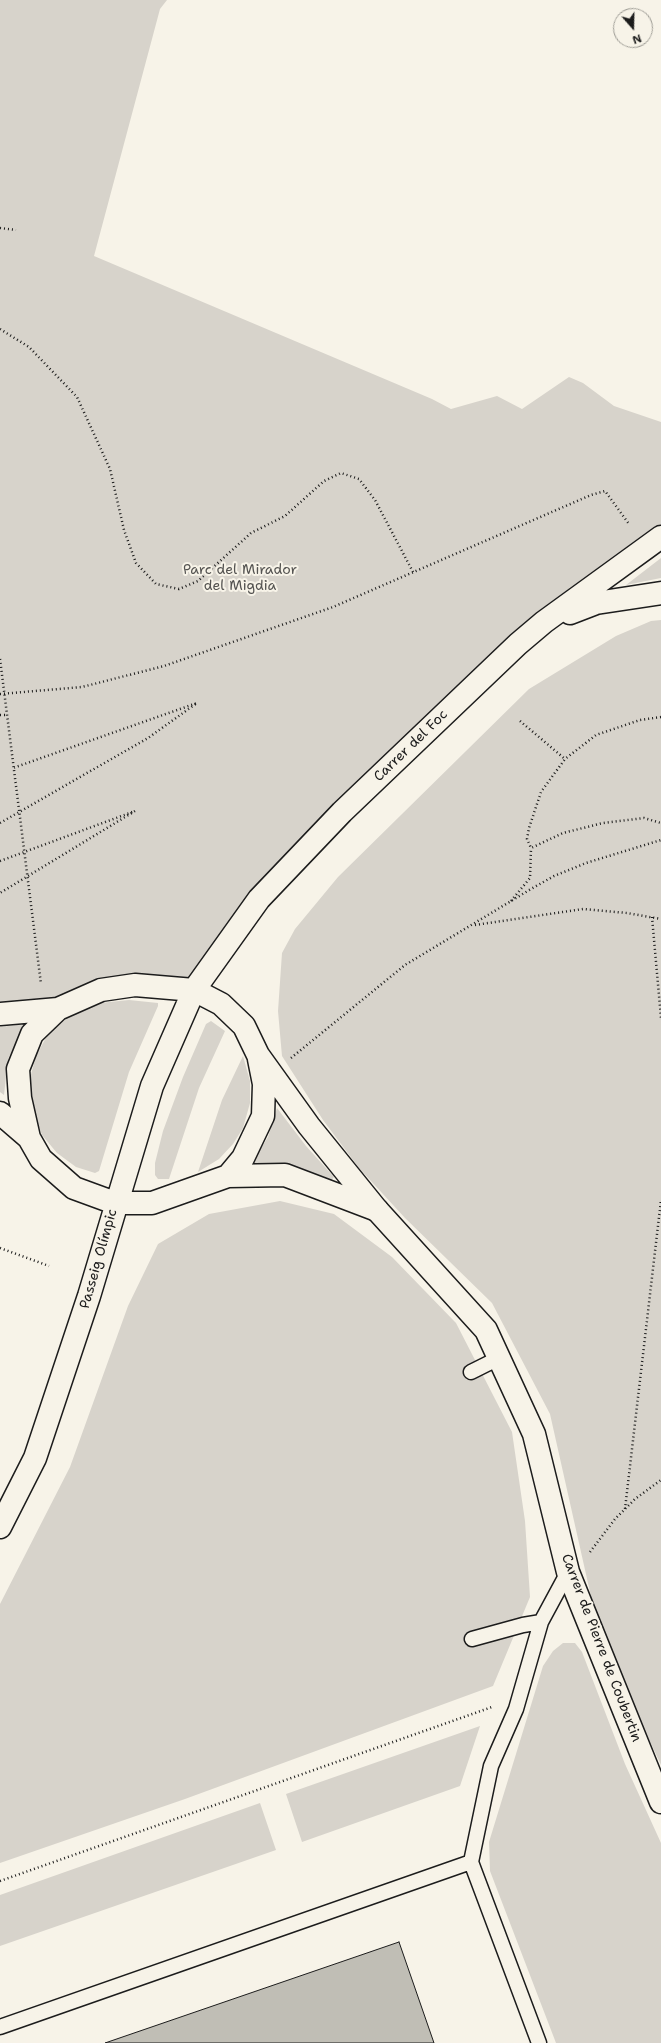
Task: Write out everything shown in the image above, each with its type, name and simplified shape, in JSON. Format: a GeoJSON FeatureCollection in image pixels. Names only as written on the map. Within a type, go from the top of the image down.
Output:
{"type":"FeatureCollection","features":[{"type":"Feature","properties":{"kind":"street","name":"Carrer del Foc"},"geometry":{"type":"LineString","coordinates":[[194,990],[259,899],[348,806],[501,660],[544,622],[661,537]]}},
{"type":"Feature","properties":{"kind":"street"},"geometry":{"type":"LineString","coordinates":[[544,622],[596,603],[661,593]]}},
{"type":"Feature","properties":{"kind":"street"},"geometry":{"type":"LineString","coordinates":[[0,1014],[58,1009],[101,990],[135,985],[194,990],[220,1004],[244,1026],[258,1055],[264,1084],[263,1116],[243,1158],[228,1176]]}},
{"type":"Feature","properties":{"kind":"street","name":"Passeig Olímpic"},"geometry":{"type":"LineString","coordinates":[[0,1527],[35,1458],[89,1296],[115,1203],[152,1086],[194,990]]}},
{"type":"Feature","properties":{"kind":"street"},"geometry":{"type":"LineString","coordinates":[[58,1009],[32,1034],[18,1069],[20,1098],[29,1138],[41,1159],[74,1188],[115,1203],[152,1204],[228,1176],[285,1175],[378,1210]]}},
{"type":"Feature","properties":{"kind":"street","name":"Carrer de Pierre de Coubertin"},"geometry":{"type":"LineString","coordinates":[[258,1055],[309,1126],[378,1210],[486,1330],[534,1434],[568,1572],[661,1802]]}},
{"type":"Feature","properties":{"kind":"street"},"geometry":{"type":"LineString","coordinates":[[0,1113],[29,1138]]}},
{"type":"Feature","properties":{"kind":"lane"},"geometry":{"type":"LineString","coordinates":[[471,1372],[499,1358]]}},
{"type":"Feature","properties":{"kind":"lane"},"geometry":{"type":"LineString","coordinates":[[539,2043],[470,1862],[491,1766],[516,1709],[541,1622],[568,1572]]}},
{"type":"Feature","properties":{"kind":"lane"},"geometry":{"type":"LineString","coordinates":[[472,1639],[523,1625],[541,1622]]}},
{"type":"Feature","properties":{"kind":"lane"},"geometry":{"type":"LineString","coordinates":[[0,2027],[470,1862]]}},
{"type":"Feature","properties":{"kind":"path"},"geometry":{"type":"LineString","coordinates":[[0,228],[16,230]]}},
{"type":"Feature","properties":{"kind":"path"},"geometry":{"type":"LineString","coordinates":[[0,329],[28,347],[77,397],[110,469],[124,530],[136,563],[156,584],[179,589],[198,581],[250,532],[285,516],[324,481],[341,472],[358,479],[375,500],[413,572]]}},
{"type":"Feature","properties":{"kind":"path"},"geometry":{"type":"LineString","coordinates":[[0,694],[82,686],[164,666],[333,607],[591,495],[606,491],[629,524]]}},
{"type":"Feature","properties":{"kind":"path"},"geometry":{"type":"LineString","coordinates":[[0,660],[26,877],[41,985]]}},
{"type":"Feature","properties":{"kind":"path"},"geometry":{"type":"LineString","coordinates":[[0,823],[148,738],[197,703],[13,768]]}},
{"type":"Feature","properties":{"kind":"path"},"geometry":{"type":"LineString","coordinates":[[0,715],[7,715]]}},
{"type":"Feature","properties":{"kind":"path"},"geometry":{"type":"LineString","coordinates":[[510,903],[530,878],[531,848],[527,839],[529,828],[541,792],[565,759],[596,735],[640,720],[661,717]]}},
{"type":"Feature","properties":{"kind":"path"},"geometry":{"type":"LineString","coordinates":[[520,721],[565,759]]}},
{"type":"Feature","properties":{"kind":"path"},"geometry":{"type":"LineString","coordinates":[[0,861],[135,811],[0,893]]}},
{"type":"Feature","properties":{"kind":"path"},"geometry":{"type":"LineString","coordinates":[[531,848],[563,833],[604,823],[644,818],[661,823]]}},
{"type":"Feature","properties":{"kind":"path"},"geometry":{"type":"LineString","coordinates":[[287,1062],[405,965],[554,876],[586,863],[661,840]]}},
{"type":"Feature","properties":{"kind":"path"},"geometry":{"type":"LineString","coordinates":[[473,925],[583,909],[661,919]]}},
{"type":"Feature","properties":{"kind":"path"},"geometry":{"type":"LineString","coordinates":[[652,917],[661,1018]]}},
{"type":"Feature","properties":{"kind":"path"},"geometry":{"type":"LineString","coordinates":[[625,1509],[661,1200]]}},
{"type":"Feature","properties":{"kind":"path"},"geometry":{"type":"LineString","coordinates":[[0,1248],[49,1266]]}},
{"type":"Feature","properties":{"kind":"path"},"geometry":{"type":"LineString","coordinates":[[589,1554],[615,1518],[661,1480]]}},
{"type":"Feature","properties":{"kind":"path"},"geometry":{"type":"LineString","coordinates":[[0,1881],[498,1707]]}},
{"type":"Feature","properties":{"kind":"green space","name":"Parc del Mirador del Migdia"},"geometry":{"type":"Polygon","coordinates":[[[0,0],[167,0],[160,9],[94,256],[432,399],[451,409],[497,396],[522,409],[569,377],[583,383],[614,406],[661,422],[661,537],[544,622],[342,812],[194,990],[135,985],[0,1014],[0,0]]]}},
{"type":"Feature","properties":{"kind":"green space"},"geometry":{"type":"Polygon","coordinates":[[[661,558],[661,578],[626,585],[661,558]]]}},
{"type":"Feature","properties":{"kind":"green space"},"geometry":{"type":"Polygon","coordinates":[[[661,620],[661,1765],[636,1712],[592,1601],[550,1414],[492,1303],[405,1218],[359,1168],[323,1120],[282,1056],[278,1011],[282,953],[295,929],[338,877],[529,689],[616,636],[651,621],[661,620]]]}},
{"type":"Feature","properties":{"kind":"green space"},"geometry":{"type":"Polygon","coordinates":[[[129,1000],[158,1003],[158,1006],[129,1072],[99,1171],[95,1173],[76,1167],[57,1153],[42,1135],[32,1108],[29,1082],[36,1056],[48,1034],[70,1016],[100,1003],[129,1000]]]}},
{"type":"Feature","properties":{"kind":"green space"},"geometry":{"type":"Polygon","coordinates":[[[211,1021],[225,1031],[199,1088],[169,1179],[158,1179],[155,1175],[155,1163],[163,1131],[183,1077],[206,1024],[211,1021]]]}},
{"type":"Feature","properties":{"kind":"green space"},"geometry":{"type":"Polygon","coordinates":[[[25,1024],[8,1059],[4,1095],[0,1092],[0,1027],[25,1024]]]}},
{"type":"Feature","properties":{"kind":"green space"},"geometry":{"type":"Polygon","coordinates":[[[243,1056],[250,1081],[250,1103],[243,1128],[233,1144],[219,1159],[198,1172],[222,1100],[243,1056]]]}},
{"type":"Feature","properties":{"kind":"green space"},"geometry":{"type":"Polygon","coordinates":[[[277,1108],[306,1146],[334,1177],[329,1183],[294,1169],[252,1163],[268,1137],[277,1108]]]}},
{"type":"Feature","properties":{"kind":"green space"},"geometry":{"type":"Polygon","coordinates":[[[280,1201],[334,1214],[392,1257],[456,1323],[512,1432],[525,1521],[530,1597],[493,1686],[185,1799],[0,1863],[0,1604],[70,1467],[128,1306],[158,1244],[209,1214],[280,1201]]]}},
{"type":"Feature","properties":{"kind":"green space"},"geometry":{"type":"Polygon","coordinates":[[[563,1643],[575,1643],[582,1652],[625,1764],[661,1843],[661,2043],[556,2043],[490,1871],[489,1842],[543,1666],[553,1651],[563,1643]]]}},
{"type":"Feature","properties":{"kind":"green space"},"geometry":{"type":"Polygon","coordinates":[[[480,1726],[460,1786],[302,1842],[286,1794],[480,1726]]]}},
{"type":"Feature","properties":{"kind":"green space"},"geometry":{"type":"Polygon","coordinates":[[[260,1803],[276,1850],[0,1946],[0,1895],[260,1803]]]}},
{"type":"Feature","properties":{"kind":"building"},"geometry":{"type":"Polygon","coordinates":[[[399,1942],[434,2043],[105,2043],[399,1942]]]}}]}
